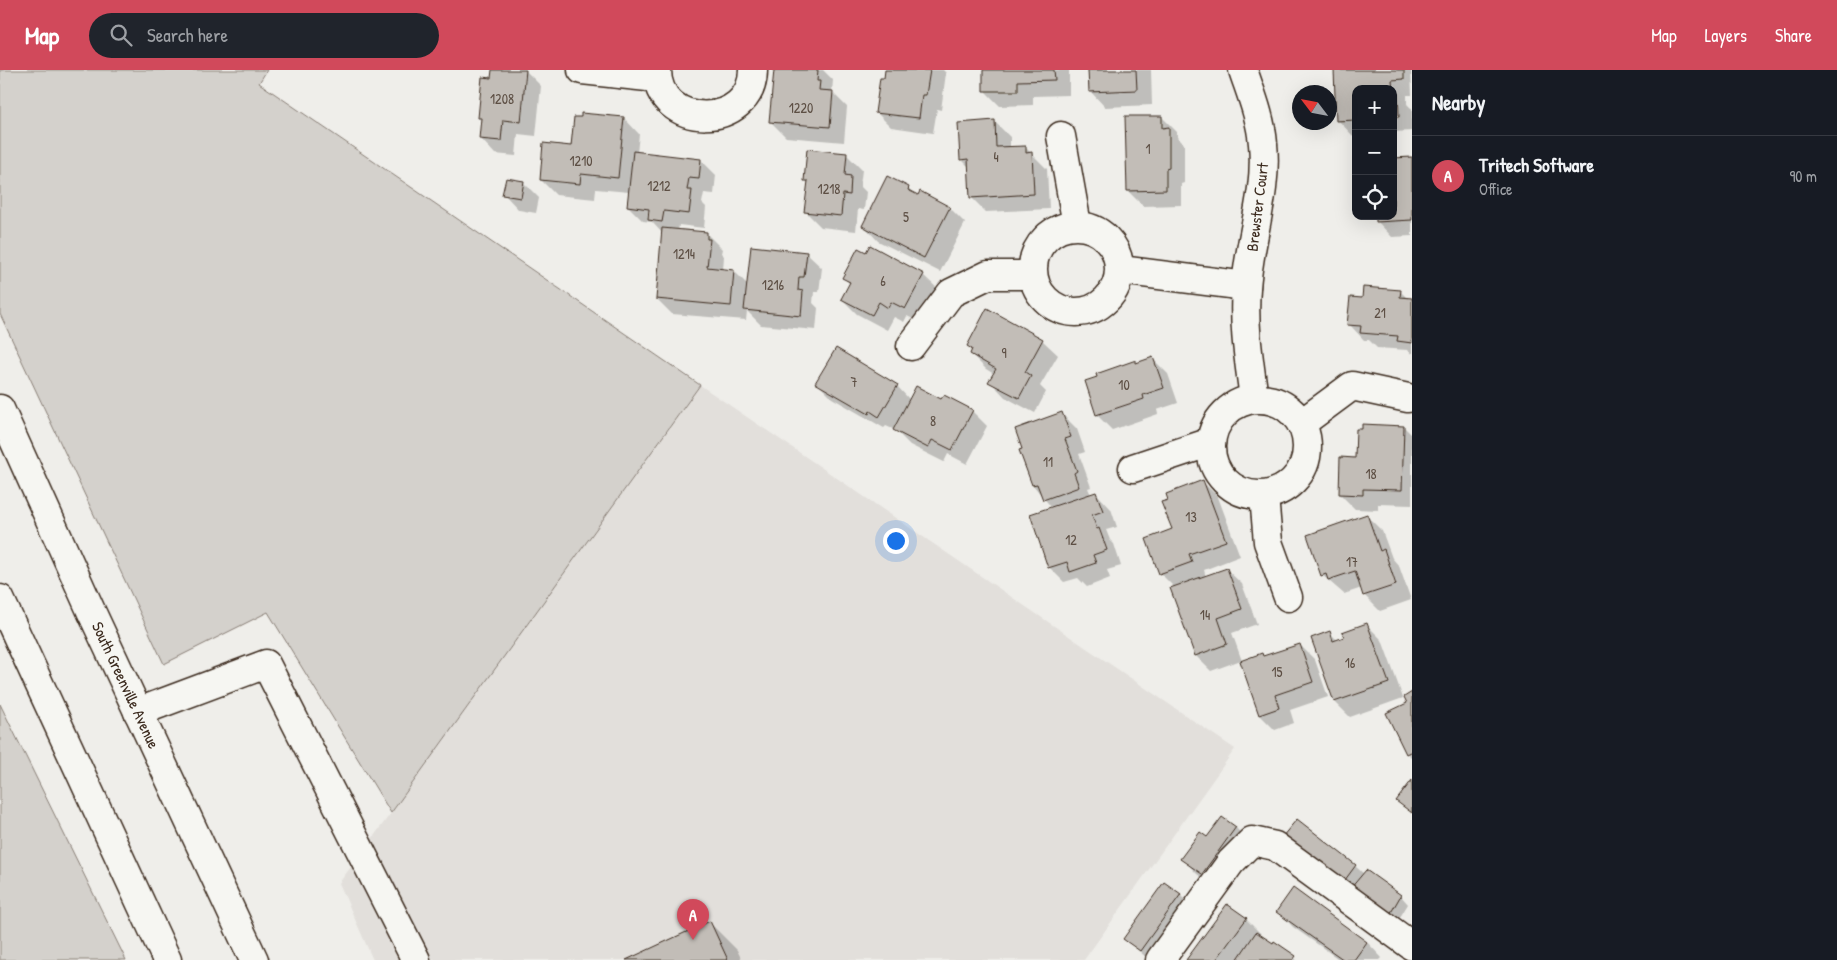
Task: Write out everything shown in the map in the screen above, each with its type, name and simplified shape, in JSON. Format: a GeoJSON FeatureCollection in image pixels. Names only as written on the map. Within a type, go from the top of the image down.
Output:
{"type":"FeatureCollection","features":[{"type":"Feature","properties":{"kind":"street"},"geometry":{"type":"LineString","coordinates":[[582,70],[657,74],[664,96],[678,109],[696,116],[715,116],[732,108],[746,94],[753,77],[753,70]]}},
{"type":"Feature","properties":{"kind":"street","name":"Brewster Court"},"geometry":{"type":"LineString","coordinates":[[1243,70],[1258,116],[1264,144],[1262,190],[1246,286],[1244,329],[1254,398]]}},
{"type":"Feature","properties":{"kind":"street"},"geometry":{"type":"LineString","coordinates":[[1061,136],[1077,225]]}},
{"type":"Feature","properties":{"kind":"street"},"geometry":{"type":"LineString","coordinates":[[1077,225],[1094,228],[1108,238],[1117,253],[1120,270],[1116,287],[1106,301],[1092,310],[1074,313],[1058,309],[1044,299],[1035,284],[1032,268],[1036,251],[1046,237],[1061,228],[1077,225]]}},
{"type":"Feature","properties":{"kind":"street"},"geometry":{"type":"LineString","coordinates":[[1120,270],[1246,286]]}},
{"type":"Feature","properties":{"kind":"street"},"geometry":{"type":"LineString","coordinates":[[911,346],[951,293],[988,275],[1033,275]]}},
{"type":"Feature","properties":{"kind":"street"},"geometry":{"type":"LineString","coordinates":[[1302,423],[1352,386],[1408,398]]}},
{"type":"Feature","properties":{"kind":"street"},"geometry":{"type":"LineString","coordinates":[[1254,398],[1273,400],[1290,408],[1302,423],[1308,441],[1306,460],[1297,478],[1283,490],[1264,496],[1246,494],[1229,485],[1216,470],[1210,452],[1212,433],[1221,416],[1236,404],[1254,398]]}},
{"type":"Feature","properties":{"kind":"street","name":"South Greenville Avenue"},"geometry":{"type":"LineString","coordinates":[[0,409],[92,613],[254,960]]}},
{"type":"Feature","properties":{"kind":"street"},"geometry":{"type":"LineString","coordinates":[[1133,468],[1212,442]]}},
{"type":"Feature","properties":{"kind":"street"},"geometry":{"type":"LineString","coordinates":[[1264,496],[1268,542],[1288,598]]}},
{"type":"Feature","properties":{"kind":"street"},"geometry":{"type":"LineString","coordinates":[[0,599],[167,960]]}},
{"type":"Feature","properties":{"kind":"street"},"geometry":{"type":"LineString","coordinates":[[138,712],[266,664],[416,960]]}},
{"type":"Feature","properties":{"kind":"street"},"geometry":{"type":"LineString","coordinates":[[1160,960],[1231,862],[1252,841],[1276,846],[1412,946]]}},
{"type":"Feature","properties":{"kind":"shaded area"},"geometry":{"type":"Polygon","coordinates":[[[0,70],[267,70],[259,83],[700,385],[391,813],[268,612],[164,664],[0,314],[0,70]]]}},
{"type":"Feature","properties":{"kind":"shaded area"},"geometry":{"type":"Polygon","coordinates":[[[700,385],[1235,749],[1084,960],[373,960],[339,883],[700,385]]]}},
{"type":"Feature","properties":{"kind":"shaded area"},"geometry":{"type":"Polygon","coordinates":[[[0,704],[126,960],[0,960],[0,704]]]}},
{"type":"Feature","properties":{"kind":"building"},"geometry":{"type":"Polygon","coordinates":[[[492,70],[526,70],[521,122],[503,120],[501,141],[479,139],[481,118],[478,118],[482,77],[491,78],[492,70]]]}},
{"type":"Feature","properties":{"kind":"building"},"geometry":{"type":"Polygon","coordinates":[[[774,70],[818,70],[817,81],[820,81],[819,90],[833,91],[830,127],[769,122],[774,70]]]}},
{"type":"Feature","properties":{"kind":"building"},"geometry":{"type":"Polygon","coordinates":[[[885,70],[930,70],[926,95],[922,95],[919,118],[875,113],[880,78],[884,78],[885,70]]]}},
{"type":"Feature","properties":{"kind":"building"},"geometry":{"type":"Polygon","coordinates":[[[983,70],[1054,70],[1055,80],[1018,81],[1018,91],[983,91],[983,70]]]}},
{"type":"Feature","properties":{"kind":"building"},"geometry":{"type":"Polygon","coordinates":[[[1088,70],[1136,70],[1137,90],[1089,92],[1088,70]]]}},
{"type":"Feature","properties":{"kind":"building"},"geometry":{"type":"Polygon","coordinates":[[[1334,70],[1404,70],[1404,79],[1392,80],[1393,85],[1352,85],[1352,120],[1337,121],[1337,85],[1335,85],[1334,70]]]}},
{"type":"Feature","properties":{"kind":"building"},"geometry":{"type":"Polygon","coordinates":[[[1397,93],[1398,93],[1399,117],[1397,117],[1397,93]]]}},
{"type":"Feature","properties":{"kind":"building"},"geometry":{"type":"Polygon","coordinates":[[[581,113],[624,117],[618,178],[581,174],[580,184],[540,180],[543,143],[571,146],[574,117],[581,117],[581,113]]]}},
{"type":"Feature","properties":{"kind":"building"},"geometry":{"type":"Polygon","coordinates":[[[1125,116],[1162,116],[1162,128],[1169,127],[1169,168],[1166,169],[1166,190],[1127,191],[1125,116]]]}},
{"type":"Feature","properties":{"kind":"building"},"geometry":{"type":"Polygon","coordinates":[[[995,120],[996,147],[1026,146],[1026,153],[1032,152],[1034,194],[970,198],[968,159],[960,160],[958,123],[995,120]]]}},
{"type":"Feature","properties":{"kind":"building"},"geometry":{"type":"Polygon","coordinates":[[[807,149],[847,153],[845,175],[851,176],[850,195],[843,194],[841,216],[804,212],[808,181],[804,181],[807,149]]]}},
{"type":"Feature","properties":{"kind":"building"},"geometry":{"type":"Polygon","coordinates":[[[633,151],[701,159],[699,179],[689,178],[687,190],[692,190],[689,214],[664,211],[662,222],[648,220],[649,209],[627,206],[633,151]]]}},
{"type":"Feature","properties":{"kind":"building"},"geometry":{"type":"Polygon","coordinates":[[[1412,157],[1412,220],[1376,222],[1376,220],[1397,220],[1397,158],[1412,157]]]}},
{"type":"Feature","properties":{"kind":"building"},"geometry":{"type":"Polygon","coordinates":[[[887,176],[909,187],[908,190],[918,195],[920,191],[950,207],[924,258],[862,226],[887,176]]]}},
{"type":"Feature","properties":{"kind":"building"},"geometry":{"type":"Polygon","coordinates":[[[506,178],[524,181],[521,198],[502,195],[506,178]]]}},
{"type":"Feature","properties":{"kind":"building"},"geometry":{"type":"Polygon","coordinates":[[[662,228],[707,232],[707,239],[710,239],[707,267],[734,270],[731,306],[656,299],[662,228]]]}},
{"type":"Feature","properties":{"kind":"building"},"geometry":{"type":"Polygon","coordinates":[[[870,245],[924,274],[905,309],[891,302],[888,308],[879,302],[872,315],[841,299],[850,282],[842,278],[858,248],[866,252],[870,245]]]}},
{"type":"Feature","properties":{"kind":"building"},"geometry":{"type":"Polygon","coordinates":[[[751,246],[807,252],[804,277],[799,277],[798,290],[803,291],[801,316],[744,310],[751,246]]]}},
{"type":"Feature","properties":{"kind":"building"},"geometry":{"type":"Polygon","coordinates":[[[1363,287],[1401,290],[1400,297],[1412,298],[1412,343],[1397,341],[1398,336],[1360,333],[1361,326],[1347,325],[1350,297],[1362,298],[1363,287]]]}},
{"type":"Feature","properties":{"kind":"building"},"geometry":{"type":"Polygon","coordinates":[[[987,308],[1043,339],[1025,372],[1031,376],[1019,398],[988,382],[996,369],[970,354],[972,349],[967,346],[987,308]]]}},
{"type":"Feature","properties":{"kind":"building"},"geometry":{"type":"Polygon","coordinates":[[[836,348],[898,385],[879,417],[870,411],[869,414],[815,383],[836,348]]]}},
{"type":"Feature","properties":{"kind":"building"},"geometry":{"type":"Polygon","coordinates":[[[1153,357],[1164,388],[1143,395],[1144,399],[1096,415],[1085,381],[1097,377],[1096,374],[1136,360],[1136,363],[1153,357]]]}},
{"type":"Feature","properties":{"kind":"building"},"geometry":{"type":"Polygon","coordinates":[[[916,386],[941,399],[944,395],[973,410],[952,450],[932,440],[928,448],[893,430],[916,386]]]}},
{"type":"Feature","properties":{"kind":"building"},"geometry":{"type":"Polygon","coordinates":[[[1062,412],[1071,437],[1065,439],[1077,471],[1074,473],[1079,487],[1043,500],[1037,484],[1032,485],[1019,450],[1022,449],[1015,429],[1062,412]]]}},
{"type":"Feature","properties":{"kind":"building"},"geometry":{"type":"Polygon","coordinates":[[[1362,424],[1404,426],[1402,490],[1363,489],[1363,495],[1339,494],[1340,457],[1355,458],[1356,429],[1362,429],[1362,424]]]}},
{"type":"Feature","properties":{"kind":"building"},"geometry":{"type":"Polygon","coordinates":[[[1203,480],[1226,541],[1189,554],[1192,562],[1159,574],[1146,539],[1172,529],[1161,502],[1168,500],[1166,494],[1203,480]]]}},
{"type":"Feature","properties":{"kind":"building"},"geometry":{"type":"Polygon","coordinates":[[[1096,492],[1103,511],[1092,515],[1107,550],[1093,555],[1096,563],[1070,572],[1067,562],[1048,568],[1030,514],[1096,492]]]}},
{"type":"Feature","properties":{"kind":"building"},"geometry":{"type":"Polygon","coordinates":[[[1367,514],[1380,551],[1384,549],[1396,585],[1363,596],[1355,571],[1328,580],[1326,574],[1321,576],[1307,535],[1367,514]]]}},
{"type":"Feature","properties":{"kind":"building"},"geometry":{"type":"Polygon","coordinates":[[[1227,568],[1242,609],[1218,618],[1227,644],[1195,656],[1170,588],[1227,568]]]}},
{"type":"Feature","properties":{"kind":"building"},"geometry":{"type":"Polygon","coordinates":[[[1367,623],[1389,683],[1334,702],[1311,638],[1330,631],[1333,641],[1344,637],[1342,632],[1367,623]]]}},
{"type":"Feature","properties":{"kind":"building"},"geometry":{"type":"Polygon","coordinates":[[[1300,644],[1313,682],[1275,695],[1279,708],[1259,715],[1240,661],[1262,653],[1263,656],[1300,644]]]}},
{"type":"Feature","properties":{"kind":"building"},"geometry":{"type":"Polygon","coordinates":[[[1412,692],[1412,751],[1406,754],[1386,713],[1407,703],[1404,697],[1412,692]]]}},
{"type":"Feature","properties":{"kind":"building"},"geometry":{"type":"Polygon","coordinates":[[[1412,780],[1412,813],[1396,801],[1412,780]]]}},
{"type":"Feature","properties":{"kind":"building"},"geometry":{"type":"Polygon","coordinates":[[[1222,817],[1236,827],[1202,874],[1180,859],[1200,832],[1207,837],[1222,817]]]}},
{"type":"Feature","properties":{"kind":"building"},"geometry":{"type":"Polygon","coordinates":[[[1297,819],[1356,865],[1342,884],[1282,837],[1297,819]]]}},
{"type":"Feature","properties":{"kind":"building"},"geometry":{"type":"Polygon","coordinates":[[[1366,870],[1401,895],[1389,916],[1350,889],[1366,870]]]}},
{"type":"Feature","properties":{"kind":"building"},"geometry":{"type":"Polygon","coordinates":[[[1164,882],[1181,894],[1140,951],[1123,939],[1164,882]]]}},
{"type":"Feature","properties":{"kind":"building"},"geometry":{"type":"Polygon","coordinates":[[[1293,888],[1367,942],[1354,960],[1344,960],[1276,912],[1293,888]]]}},
{"type":"Feature","properties":{"kind":"building"},"geometry":{"type":"Polygon","coordinates":[[[1227,904],[1247,918],[1216,960],[1186,960],[1227,904]]]}},
{"type":"Feature","properties":{"kind":"building"},"geometry":{"type":"Polygon","coordinates":[[[710,921],[728,960],[626,960],[710,921]]]}},
{"type":"Feature","properties":{"kind":"building"},"geometry":{"type":"Polygon","coordinates":[[[1256,932],[1273,943],[1274,941],[1296,956],[1293,960],[1237,960],[1256,932]]]}},
{"type":"Feature","properties":{"kind":"place","name":"Tritech Software"},"geometry":{"type":"Point","coordinates":[693,940]}}]}
